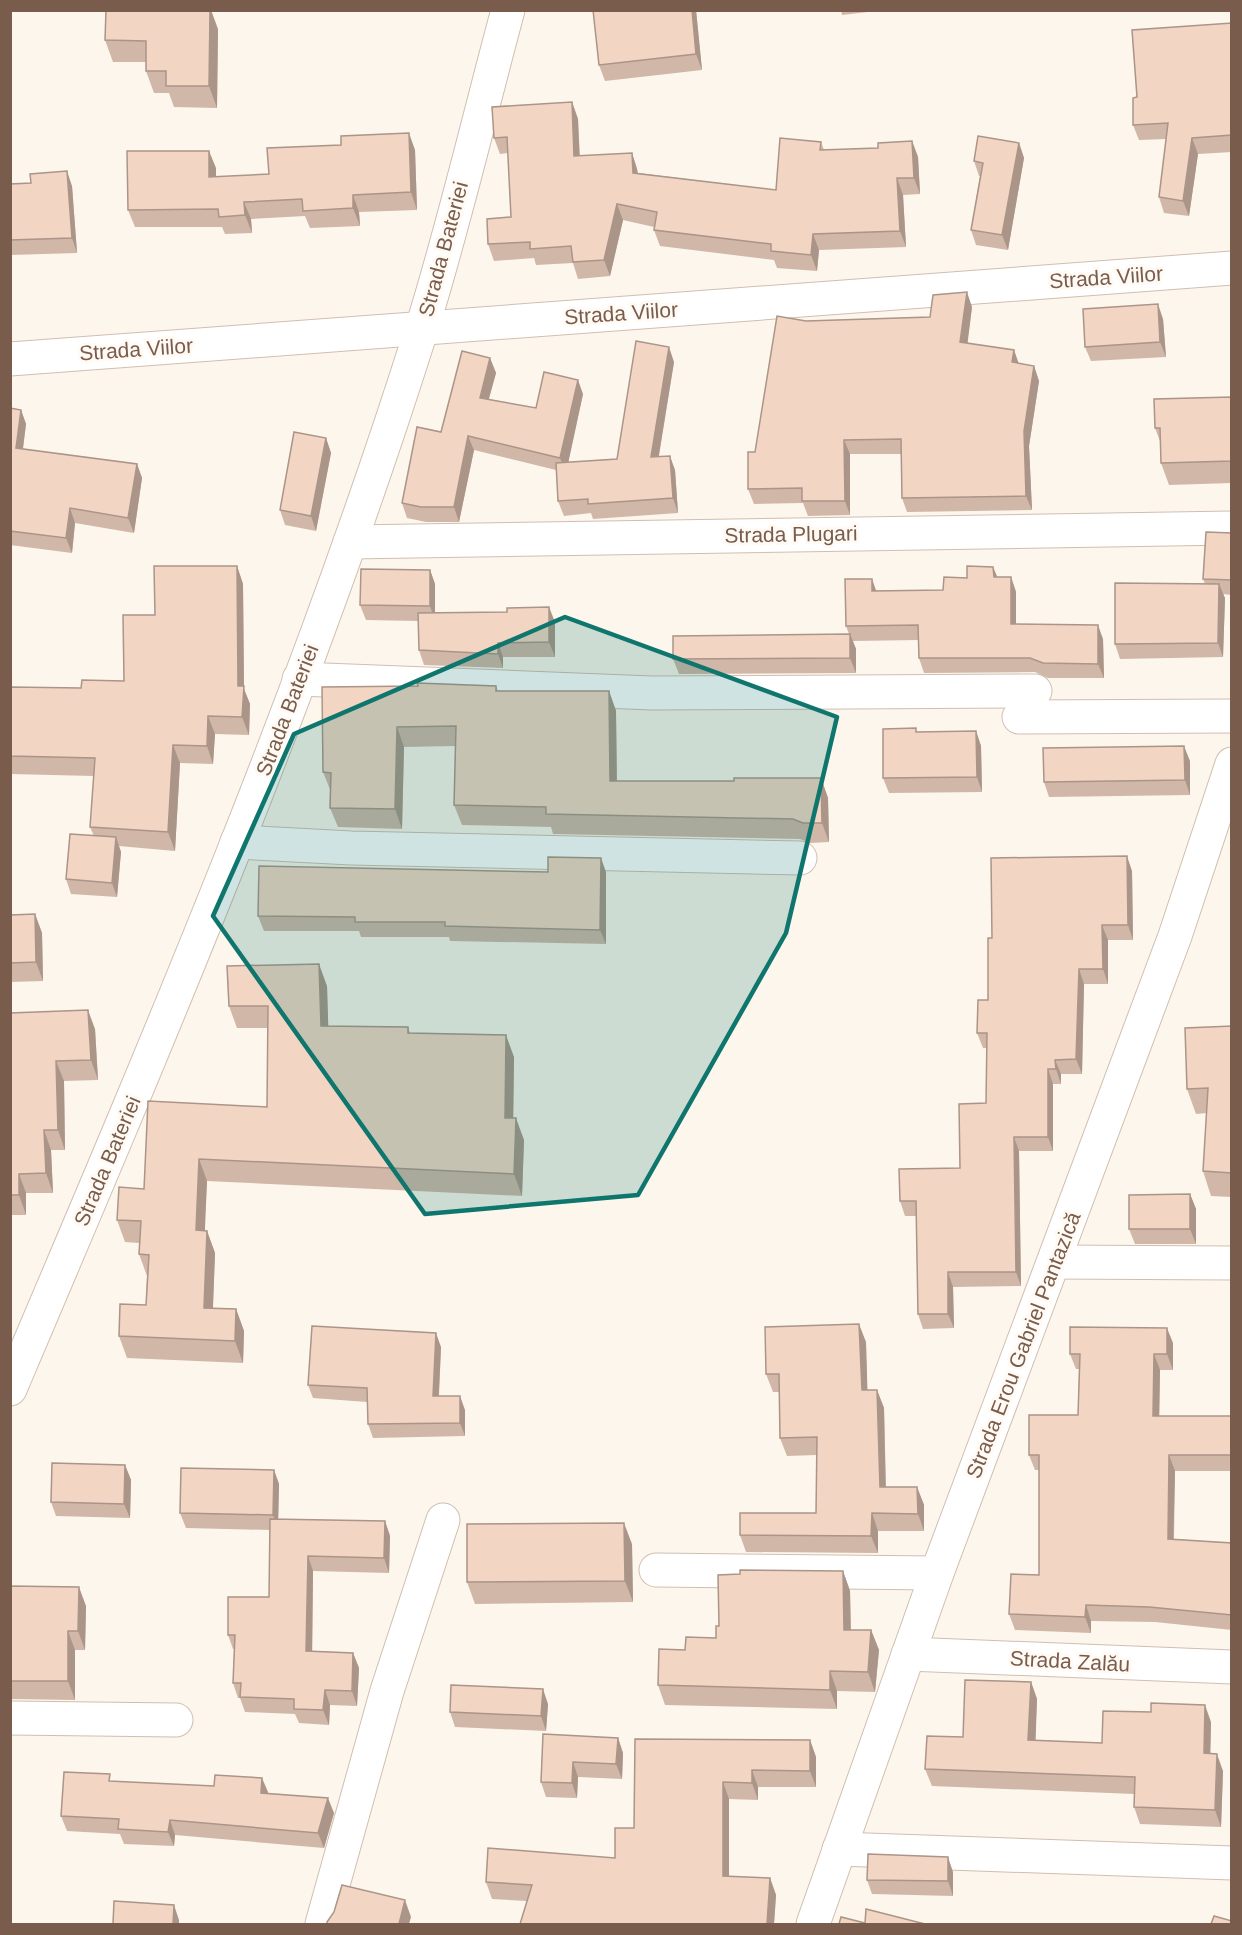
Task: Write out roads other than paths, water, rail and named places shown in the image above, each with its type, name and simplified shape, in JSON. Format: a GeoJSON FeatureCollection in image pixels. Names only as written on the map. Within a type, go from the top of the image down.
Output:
{"type":"FeatureCollection","features":[{"type":"Feature","properties":{"kind":"street","name":"Strada Bateriei"},"geometry":{"type":"LineString","coordinates":[[10,1389],[152,1054],[237,842],[350,542],[422,328],[508,10]]}},
{"type":"Feature","properties":{"kind":"street","name":"Strada Viilor"},"geometry":{"type":"LineString","coordinates":[[10,358],[1232,268]]}},
{"type":"Feature","properties":{"kind":"street","name":"Strada Plugari"},"geometry":{"type":"LineString","coordinates":[[350,542],[1232,528]]}},
{"type":"Feature","properties":{"kind":"street"},"geometry":{"type":"LineString","coordinates":[[299,679],[652,693],[1027,704],[1232,716]]}},
{"type":"Feature","properties":{"kind":"street","name":"Strada Erou Gabriel Pantazică"},"geometry":{"type":"LineString","coordinates":[[813,1924],[937,1573],[1175,936],[1232,764]]}},
{"type":"Feature","properties":{"kind":"street"},"geometry":{"type":"LineString","coordinates":[[237,842],[422,850],[800,858]]}},
{"type":"Feature","properties":{"kind":"street"},"geometry":{"type":"LineString","coordinates":[[1055,1262],[1232,1263]]}},
{"type":"Feature","properties":{"kind":"street"},"geometry":{"type":"LineString","coordinates":[[322,1924],[387,1691],[443,1520]]}},
{"type":"Feature","properties":{"kind":"street"},"geometry":{"type":"LineString","coordinates":[[656,1570],[937,1573]]}},
{"type":"Feature","properties":{"kind":"street","name":"Strada Zalău"},"geometry":{"type":"LineString","coordinates":[[908,1654],[1232,1667]]}},
{"type":"Feature","properties":{"kind":"street"},"geometry":{"type":"LineString","coordinates":[[10,1718],[176,1720]]}},
{"type":"Feature","properties":{"kind":"street"},"geometry":{"type":"LineString","coordinates":[[839,1849],[1232,1863]]}}]}
